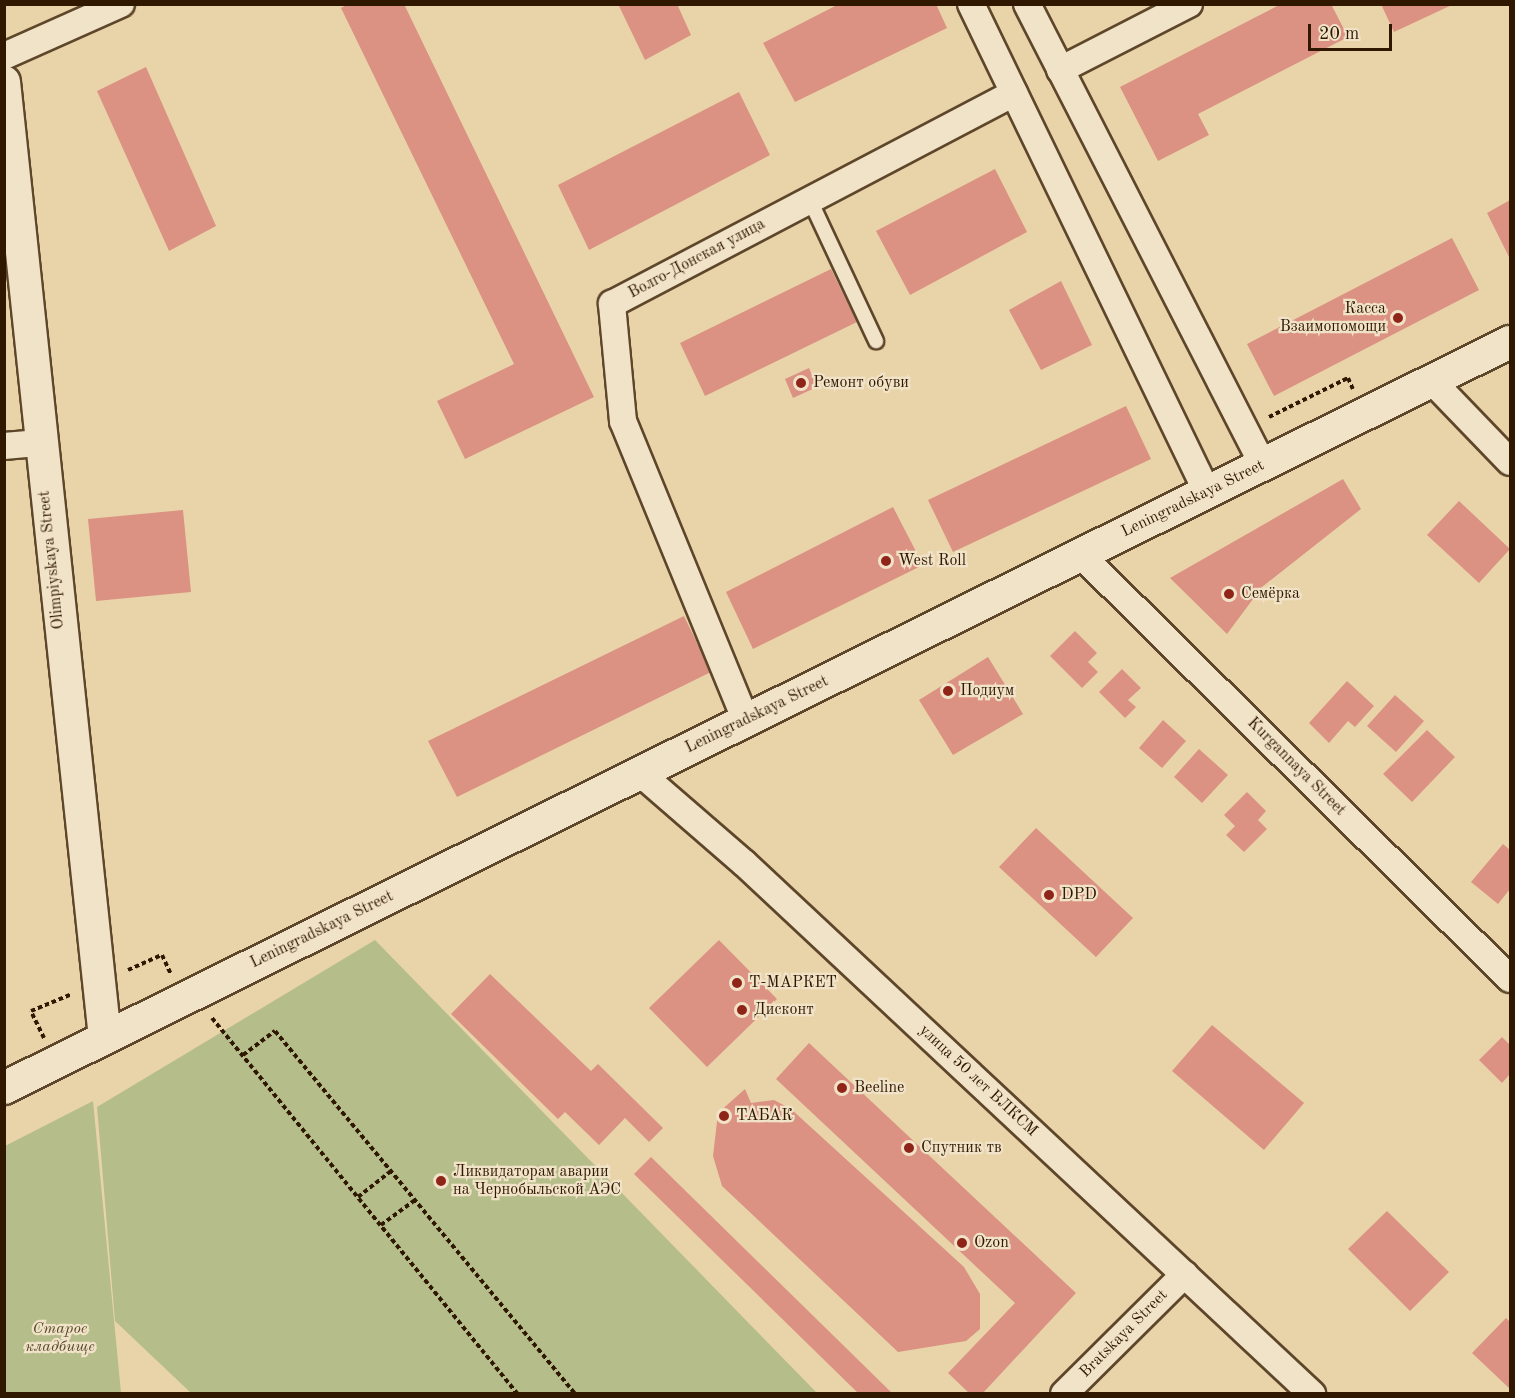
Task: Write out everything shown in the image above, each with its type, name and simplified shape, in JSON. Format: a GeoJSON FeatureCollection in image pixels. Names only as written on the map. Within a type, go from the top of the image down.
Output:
{"type":"FeatureCollection","features":[{"type":"Feature","properties":{"kind":"street"},"geometry":{"type":"LineString","coordinates":[[4,56],[121,4]]}},
{"type":"Feature","properties":{"kind":"street"},"geometry":{"type":"LineString","coordinates":[[971,4],[1207,492]]}},
{"type":"Feature","properties":{"kind":"street"},"geometry":{"type":"LineString","coordinates":[[1028,4],[1263,465]]}},
{"type":"Feature","properties":{"kind":"street"},"geometry":{"type":"LineString","coordinates":[[1060,70],[1189,4]]}},
{"type":"Feature","properties":{"kind":"street","name":"Olimpiyskaya Street"},"geometry":{"type":"LineString","coordinates":[[4,82],[40,443],[105,1038]]}},
{"type":"Feature","properties":{"kind":"street","name":"Волго-Донская улица"},"geometry":{"type":"LineString","coordinates":[[746,721],[623,421],[612,304],[1014,93]]}},
{"type":"Feature","properties":{"kind":"street","name":"Leningradskaya Street"},"geometry":{"type":"LineString","coordinates":[[4,1088],[1510,342]]}},
{"type":"Feature","properties":{"kind":"street"},"geometry":{"type":"LineString","coordinates":[[1432,381],[1510,462]]}},
{"type":"Feature","properties":{"kind":"street"},"geometry":{"type":"LineString","coordinates":[[4,446],[40,443]]}},
{"type":"Feature","properties":{"kind":"street","name":"Kurgannaya Street"},"geometry":{"type":"LineString","coordinates":[[1081,555],[1510,978]]}},
{"type":"Feature","properties":{"kind":"street","name":"улица 50 лет ВЛКСМ"},"geometry":{"type":"LineString","coordinates":[[640,773],[744,863],[1312,1394]]}},
{"type":"Feature","properties":{"kind":"street","name":"Bratskaya Street"},"geometry":{"type":"LineString","coordinates":[[1064,1394],[1185,1274]]}},
{"type":"Feature","properties":{"kind":"lane"},"geometry":{"type":"LineString","coordinates":[[810,200],[876,341]]}},
{"type":"Feature","properties":{"kind":"path"},"geometry":{"type":"LineString","coordinates":[[193,994],[518,1394]]}},
{"type":"Feature","properties":{"kind":"path"},"geometry":{"type":"LineString","coordinates":[[243,1055],[275,1031],[575,1394]]}},
{"type":"Feature","properties":{"kind":"path"},"geometry":{"type":"LineString","coordinates":[[358,1197],[391,1171]]}},
{"type":"Feature","properties":{"kind":"path"},"geometry":{"type":"LineString","coordinates":[[381,1225],[415,1200]]}},
{"type":"Feature","properties":{"kind":"green space"},"geometry":{"type":"Polygon","coordinates":[[[375,940],[817,1393],[191,1393],[115,1321],[97,1107],[375,940]]]}},
{"type":"Feature","properties":{"kind":"green space","name":"Старое кладбище"},"geometry":{"type":"Polygon","coordinates":[[[93,1101],[121,1393],[5,1393],[5,1146],[93,1101]]]}},
{"type":"Feature","properties":{"kind":"building"},"geometry":{"type":"Polygon","coordinates":[[[348,4],[404,4],[594,397],[465,459],[437,401],[514,364],[341,8],[348,4]]]}},
{"type":"Feature","properties":{"kind":"building"},"geometry":{"type":"Polygon","coordinates":[[[618,4],[677,4],[691,35],[645,60],[618,4]]]}},
{"type":"Feature","properties":{"kind":"building"},"geometry":{"type":"Polygon","coordinates":[[[839,4],[936,4],[947,28],[795,102],[763,43],[839,4]]]}},
{"type":"Feature","properties":{"kind":"building"},"geometry":{"type":"Polygon","coordinates":[[[1281,4],[1331,4],[1348,37],[1198,114],[1209,135],[1158,161],[1120,87],[1281,4]]]}},
{"type":"Feature","properties":{"kind":"building"},"geometry":{"type":"Polygon","coordinates":[[[1381,4],[1454,4],[1394,32],[1381,4]]]}},
{"type":"Feature","properties":{"kind":"building"},"geometry":{"type":"Polygon","coordinates":[[[146,67],[216,226],[169,251],[97,91],[146,67]]]}},
{"type":"Feature","properties":{"kind":"building"},"geometry":{"type":"Polygon","coordinates":[[[739,92],[770,155],[589,250],[558,185],[739,92]]]}},
{"type":"Feature","properties":{"kind":"building"},"geometry":{"type":"Polygon","coordinates":[[[995,169],[1027,232],[910,295],[876,231],[995,169]]]}},
{"type":"Feature","properties":{"kind":"building"},"geometry":{"type":"Polygon","coordinates":[[[1510,200],[1510,259],[1487,213],[1510,200]]]}},
{"type":"Feature","properties":{"kind":"building"},"geometry":{"type":"Polygon","coordinates":[[[1452,238],[1479,290],[1274,396],[1247,344],[1452,238]]]}},
{"type":"Feature","properties":{"kind":"building"},"geometry":{"type":"Polygon","coordinates":[[[831,269],[857,322],[705,396],[680,343],[831,269]]]}},
{"type":"Feature","properties":{"kind":"building"},"geometry":{"type":"Polygon","coordinates":[[[1061,281],[1092,345],[1041,370],[1009,310],[1061,281]]]}},
{"type":"Feature","properties":{"kind":"building","name":"Ремонт обуви"},"geometry":{"type":"Polygon","coordinates":[[[809,368],[817,387],[793,398],[785,379],[809,368]]]}},
{"type":"Feature","properties":{"kind":"building"},"geometry":{"type":"Polygon","coordinates":[[[1126,406],[1151,459],[953,552],[928,500],[1126,406]]]}},
{"type":"Feature","properties":{"kind":"building"},"geometry":{"type":"Polygon","coordinates":[[[1343,479],[1361,509],[1262,587],[1227,634],[1170,578],[1343,479]]]}},
{"type":"Feature","properties":{"kind":"building"},"geometry":{"type":"Polygon","coordinates":[[[1459,501],[1510,549],[1479,583],[1427,535],[1459,501]]]}},
{"type":"Feature","properties":{"kind":"building"},"geometry":{"type":"Polygon","coordinates":[[[893,507],[923,565],[753,649],[726,592],[893,507]]]}},
{"type":"Feature","properties":{"kind":"building"},"geometry":{"type":"Polygon","coordinates":[[[183,510],[191,592],[96,601],[88,519],[183,510]]]}},
{"type":"Feature","properties":{"kind":"building"},"geometry":{"type":"Polygon","coordinates":[[[684,616],[711,672],[457,797],[428,741],[684,616]]]}},
{"type":"Feature","properties":{"kind":"building"},"geometry":{"type":"Polygon","coordinates":[[[1075,631],[1097,653],[1088,662],[1098,672],[1082,688],[1050,656],[1075,631]]]}},
{"type":"Feature","properties":{"kind":"building"},"geometry":{"type":"Polygon","coordinates":[[[988,657],[1023,714],[953,755],[919,700],[988,657]]]}},
{"type":"Feature","properties":{"kind":"building"},"geometry":{"type":"Polygon","coordinates":[[[1122,669],[1141,688],[1128,700],[1136,707],[1125,718],[1099,692],[1122,669]]]}},
{"type":"Feature","properties":{"kind":"building"},"geometry":{"type":"Polygon","coordinates":[[[1347,681],[1374,706],[1355,727],[1348,721],[1329,743],[1309,723],[1347,681]]]}},
{"type":"Feature","properties":{"kind":"building"},"geometry":{"type":"Polygon","coordinates":[[[1395,695],[1424,721],[1396,752],[1367,726],[1395,695]]]}},
{"type":"Feature","properties":{"kind":"building"},"geometry":{"type":"Polygon","coordinates":[[[1163,720],[1186,741],[1162,768],[1139,748],[1163,720]]]}},
{"type":"Feature","properties":{"kind":"building"},"geometry":{"type":"Polygon","coordinates":[[[1427,730],[1455,757],[1412,802],[1383,774],[1427,730]]]}},
{"type":"Feature","properties":{"kind":"building"},"geometry":{"type":"Polygon","coordinates":[[[1199,749],[1228,775],[1202,803],[1174,777],[1199,749]]]}},
{"type":"Feature","properties":{"kind":"building"},"geometry":{"type":"Polygon","coordinates":[[[1247,792],[1266,811],[1258,820],[1267,829],[1244,852],[1226,835],[1235,826],[1224,815],[1247,792]]]}},
{"type":"Feature","properties":{"kind":"building"},"geometry":{"type":"Polygon","coordinates":[[[1036,828],[1133,918],[1096,957],[999,867],[1036,828]]]}},
{"type":"Feature","properties":{"kind":"building"},"geometry":{"type":"Polygon","coordinates":[[[1503,844],[1510,850],[1510,889],[1498,904],[1471,882],[1503,844]]]}},
{"type":"Feature","properties":{"kind":"building"},"geometry":{"type":"Polygon","coordinates":[[[719,940],[777,999],[707,1067],[649,1008],[719,940]]]}},
{"type":"Feature","properties":{"kind":"building"},"geometry":{"type":"Polygon","coordinates":[[[490,974],[591,1071],[598,1064],[663,1128],[649,1142],[625,1118],[599,1145],[565,1112],[558,1119],[451,1014],[490,974]]]}},
{"type":"Feature","properties":{"kind":"building"},"geometry":{"type":"Polygon","coordinates":[[[1212,1025],[1304,1103],[1264,1150],[1172,1071],[1212,1025]]]}},
{"type":"Feature","properties":{"kind":"building"},"geometry":{"type":"Polygon","coordinates":[[[1502,1037],[1510,1045],[1510,1074],[1502,1083],[1479,1060],[1502,1037]]]}},
{"type":"Feature","properties":{"kind":"building"},"geometry":{"type":"Polygon","coordinates":[[[809,1043],[1076,1293],[982,1394],[970,1394],[948,1373],[1015,1303],[776,1079],[809,1043]]]}},
{"type":"Feature","properties":{"kind":"building"},"geometry":{"type":"Polygon","coordinates":[[[745,1089],[751,1103],[774,1100],[791,1109],[964,1267],[980,1294],[980,1329],[966,1341],[898,1352],[722,1186],[713,1156],[718,1113],[745,1089]]]}},
{"type":"Feature","properties":{"kind":"building"},"geometry":{"type":"Polygon","coordinates":[[[651,1157],[893,1394],[859,1394],[634,1174],[651,1157]]]}},
{"type":"Feature","properties":{"kind":"building"},"geometry":{"type":"Polygon","coordinates":[[[1387,1211],[1449,1272],[1410,1311],[1348,1249],[1387,1211]]]}},
{"type":"Feature","properties":{"kind":"building"},"geometry":{"type":"Polygon","coordinates":[[[1506,1318],[1510,1322],[1510,1389],[1472,1353],[1506,1318]]]}},
{"type":"Feature","properties":{"kind":"place","name":"Касса Взаимопомощи"},"geometry":{"type":"Point","coordinates":[1398,318]}},
{"type":"Feature","properties":{"kind":"place","name":"Ремонт обуви"},"geometry":{"type":"Point","coordinates":[801,383]}},
{"type":"Feature","properties":{"kind":"place","name":"West Roll"},"geometry":{"type":"Point","coordinates":[886,561]}},
{"type":"Feature","properties":{"kind":"place","name":"Семёрка"},"geometry":{"type":"Point","coordinates":[1229,594]}},
{"type":"Feature","properties":{"kind":"place","name":"Подиум"},"geometry":{"type":"Point","coordinates":[948,691]}},
{"type":"Feature","properties":{"kind":"place","name":"DPD"},"geometry":{"type":"Point","coordinates":[1049,895]}},
{"type":"Feature","properties":{"kind":"place","name":"Т-МАРКЕТ"},"geometry":{"type":"Point","coordinates":[737,983]}},
{"type":"Feature","properties":{"kind":"place","name":"Дисконт"},"geometry":{"type":"Point","coordinates":[742,1010]}},
{"type":"Feature","properties":{"kind":"place","name":"Beeline"},"geometry":{"type":"Point","coordinates":[842,1088]}},
{"type":"Feature","properties":{"kind":"place","name":"ТАБАК"},"geometry":{"type":"Point","coordinates":[724,1116]}},
{"type":"Feature","properties":{"kind":"place","name":"Спутник тв"},"geometry":{"type":"Point","coordinates":[909,1148]}},
{"type":"Feature","properties":{"kind":"place","name":"Ликвидаторам аварии на Чернобыльской АЭС"},"geometry":{"type":"Point","coordinates":[441,1181]}},
{"type":"Feature","properties":{"kind":"place","name":"Ozon"},"geometry":{"type":"Point","coordinates":[962,1243]}}]}
